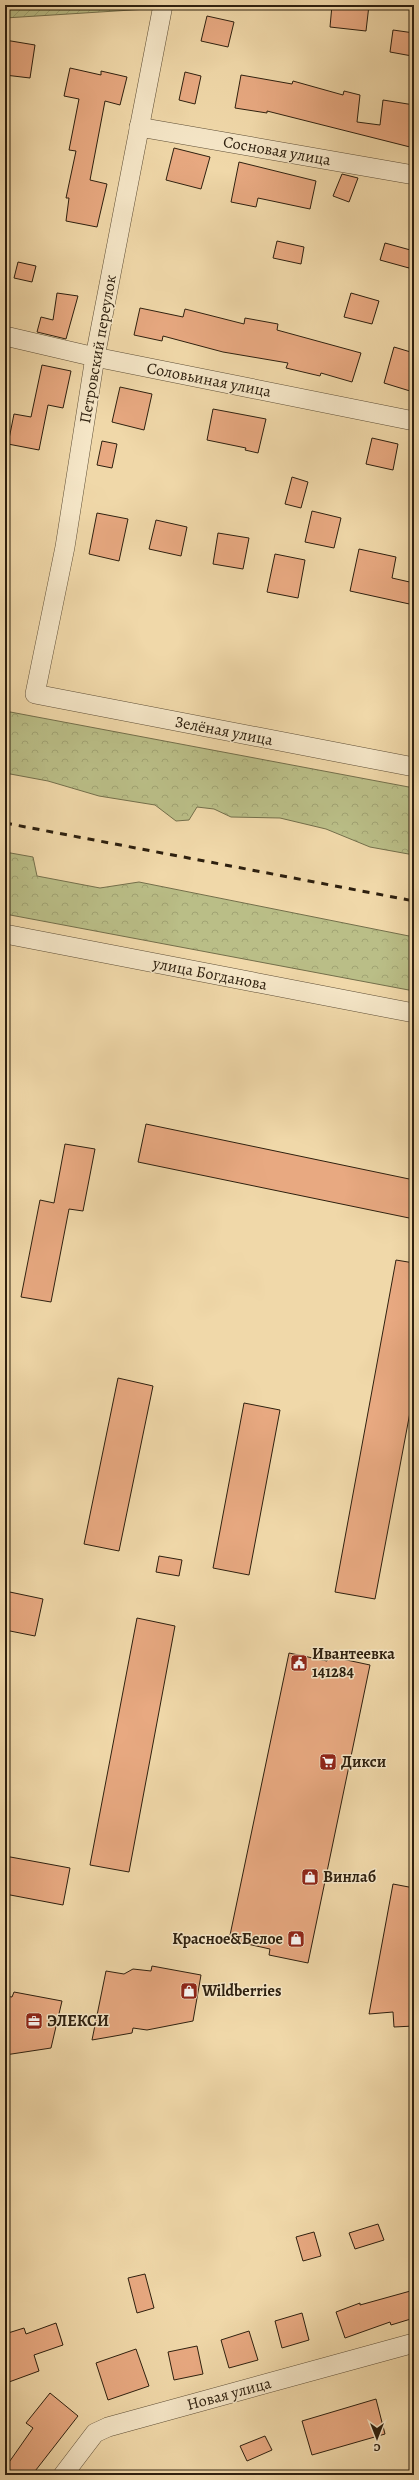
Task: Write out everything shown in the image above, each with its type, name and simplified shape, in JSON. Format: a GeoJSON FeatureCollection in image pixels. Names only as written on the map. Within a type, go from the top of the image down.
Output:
{"type":"FeatureCollection","features":[{"type":"Feature","properties":{"kind":"street","name":"Петровский переулок"},"geometry":{"type":"LineString","coordinates":[[35,694],[65,547],[95,358],[163,5]]}},
{"type":"Feature","properties":{"kind":"street","name":"Сосновая улица"},"geometry":{"type":"LineString","coordinates":[[139,127],[414,175]]}},
{"type":"Feature","properties":{"kind":"street","name":"Соловьиная улица"},"geometry":{"type":"LineString","coordinates":[[5,336],[95,358],[414,422]]}},
{"type":"Feature","properties":{"kind":"street","name":"Зелёная улица"},"geometry":{"type":"LineString","coordinates":[[35,694],[414,767]]}},
{"type":"Feature","properties":{"kind":"street","name":"улица Богданова"},"geometry":{"type":"LineString","coordinates":[[5,934],[414,1013]]}},
{"type":"Feature","properties":{"kind":"street","name":"Новая улица"},"geometry":{"type":"LineString","coordinates":[[63,2475],[95,2433],[108,2427],[414,2344]]}},
{"type":"Feature","properties":{"kind":"green space"},"geometry":{"type":"Polygon","coordinates":[[[5,5],[163,5],[163,8],[5,18],[5,5]]]}},
{"type":"Feature","properties":{"kind":"green space"},"geometry":{"type":"Polygon","coordinates":[[[5,711],[414,788],[414,855],[370,847],[326,829],[280,818],[231,817],[214,809],[197,807],[189,820],[176,821],[155,805],[99,796],[48,781],[5,773],[5,711]]]}},
{"type":"Feature","properties":{"kind":"green space"},"geometry":{"type":"Polygon","coordinates":[[[5,852],[33,857],[37,876],[100,888],[139,882],[414,937],[414,991],[5,914],[5,852]]]}},
{"type":"Feature","properties":{"kind":"building"},"geometry":{"type":"Polygon","coordinates":[[[332,5],[369,5],[366,31],[330,27],[332,5]]]}},
{"type":"Feature","properties":{"kind":"building"},"geometry":{"type":"Polygon","coordinates":[[[207,16],[234,22],[228,47],[201,41],[207,16]]]}},
{"type":"Feature","properties":{"kind":"building"},"geometry":{"type":"Polygon","coordinates":[[[393,30],[414,33],[412,56],[390,52],[393,30]]]}},
{"type":"Feature","properties":{"kind":"building"},"geometry":{"type":"Polygon","coordinates":[[[5,40],[35,45],[30,78],[5,75],[5,40]]]}},
{"type":"Feature","properties":{"kind":"building"},"geometry":{"type":"Polygon","coordinates":[[[70,68],[101,75],[101,71],[127,77],[120,105],[105,101],[90,180],[107,184],[97,227],[66,221],[69,198],[66,198],[76,151],[69,150],[79,99],[64,96],[70,68]]]}},
{"type":"Feature","properties":{"kind":"building"},"geometry":{"type":"Polygon","coordinates":[[[185,72],[201,76],[195,104],[179,100],[185,72]]]}},
{"type":"Feature","properties":{"kind":"building"},"geometry":{"type":"Polygon","coordinates":[[[241,75],[292,84],[293,81],[343,95],[344,91],[360,95],[357,122],[380,125],[383,100],[414,105],[414,148],[267,111],[267,113],[235,108],[241,75]]]}},
{"type":"Feature","properties":{"kind":"building"},"geometry":{"type":"Polygon","coordinates":[[[174,148],[210,157],[201,189],[166,180],[174,148]]]}},
{"type":"Feature","properties":{"kind":"building"},"geometry":{"type":"Polygon","coordinates":[[[239,162],[316,181],[310,209],[258,198],[256,207],[231,202],[239,162]]]}},
{"type":"Feature","properties":{"kind":"building"},"geometry":{"type":"Polygon","coordinates":[[[342,174],[358,178],[349,202],[333,196],[342,174]]]}},
{"type":"Feature","properties":{"kind":"building"},"geometry":{"type":"Polygon","coordinates":[[[277,241],[304,247],[301,264],[273,258],[277,241]]]}},
{"type":"Feature","properties":{"kind":"building"},"geometry":{"type":"Polygon","coordinates":[[[385,243],[414,251],[409,268],[380,260],[385,243]]]}},
{"type":"Feature","properties":{"kind":"building"},"geometry":{"type":"Polygon","coordinates":[[[18,262],[36,266],[32,282],[14,278],[18,262]]]}},
{"type":"Feature","properties":{"kind":"building"},"geometry":{"type":"Polygon","coordinates":[[[57,293],[78,296],[66,339],[37,332],[41,317],[53,320],[57,293]]]}},
{"type":"Feature","properties":{"kind":"building"},"geometry":{"type":"Polygon","coordinates":[[[351,293],[379,301],[372,324],[344,317],[351,293]]]}},
{"type":"Feature","properties":{"kind":"building"},"geometry":{"type":"Polygon","coordinates":[[[140,308],[183,317],[185,309],[244,324],[245,318],[278,324],[277,330],[361,353],[352,382],[321,373],[320,376],[286,368],[288,363],[223,352],[163,336],[162,341],[134,335],[140,308]]]}},
{"type":"Feature","properties":{"kind":"building"},"geometry":{"type":"Polygon","coordinates":[[[394,347],[414,353],[414,376],[410,391],[384,383],[394,347]]]}},
{"type":"Feature","properties":{"kind":"building"},"geometry":{"type":"Polygon","coordinates":[[[42,365],[71,371],[63,408],[48,405],[39,450],[8,444],[14,414],[31,417],[42,365]]]}},
{"type":"Feature","properties":{"kind":"building"},"geometry":{"type":"Polygon","coordinates":[[[120,387],[152,394],[144,430],[112,422],[120,387]]]}},
{"type":"Feature","properties":{"kind":"building"},"geometry":{"type":"Polygon","coordinates":[[[213,409],[266,419],[258,453],[245,450],[246,448],[207,440],[213,409]]]}},
{"type":"Feature","properties":{"kind":"building"},"geometry":{"type":"Polygon","coordinates":[[[372,438],[398,444],[393,470],[366,464],[372,438]]]}},
{"type":"Feature","properties":{"kind":"building"},"geometry":{"type":"Polygon","coordinates":[[[102,441],[117,444],[112,468],[97,465],[102,441]]]}},
{"type":"Feature","properties":{"kind":"building"},"geometry":{"type":"Polygon","coordinates":[[[292,477],[308,482],[301,508],[285,504],[292,477]]]}},
{"type":"Feature","properties":{"kind":"building"},"geometry":{"type":"Polygon","coordinates":[[[312,511],[341,518],[334,548],[305,542],[312,511]]]}},
{"type":"Feature","properties":{"kind":"building"},"geometry":{"type":"Polygon","coordinates":[[[97,513],[128,519],[119,561],[89,554],[97,513]]]}},
{"type":"Feature","properties":{"kind":"building"},"geometry":{"type":"Polygon","coordinates":[[[156,520],[187,527],[181,556],[149,549],[156,520]]]}},
{"type":"Feature","properties":{"kind":"building"},"geometry":{"type":"Polygon","coordinates":[[[218,533],[249,538],[243,569],[213,564],[218,533]]]}},
{"type":"Feature","properties":{"kind":"building"},"geometry":{"type":"Polygon","coordinates":[[[359,549],[396,557],[392,578],[414,583],[414,605],[350,591],[359,549]]]}},
{"type":"Feature","properties":{"kind":"building"},"geometry":{"type":"Polygon","coordinates":[[[275,554],[305,560],[298,598],[267,592],[275,554]]]}},
{"type":"Feature","properties":{"kind":"building"},"geometry":{"type":"Polygon","coordinates":[[[146,1124],[414,1180],[414,1219],[138,1162],[146,1124]]]}},
{"type":"Feature","properties":{"kind":"building"},"geometry":{"type":"Polygon","coordinates":[[[65,1144],[95,1149],[83,1211],[69,1209],[51,1302],[21,1297],[40,1200],[54,1203],[65,1144]]]}},
{"type":"Feature","properties":{"kind":"building"},"geometry":{"type":"Polygon","coordinates":[[[396,1260],[414,1263],[414,1391],[375,1599],[335,1592],[396,1260]]]}},
{"type":"Feature","properties":{"kind":"building"},"geometry":{"type":"Polygon","coordinates":[[[118,1378],[153,1386],[119,1551],[84,1544],[118,1378]]]}},
{"type":"Feature","properties":{"kind":"building"},"geometry":{"type":"Polygon","coordinates":[[[244,1403],[280,1410],[249,1575],[213,1568],[244,1403]]]}},
{"type":"Feature","properties":{"kind":"building"},"geometry":{"type":"Polygon","coordinates":[[[159,1556],[182,1560],[179,1576],[156,1572],[159,1556]]]}},
{"type":"Feature","properties":{"kind":"building"},"geometry":{"type":"Polygon","coordinates":[[[5,1591],[43,1599],[35,1636],[5,1630],[5,1591]]]}},
{"type":"Feature","properties":{"kind":"building"},"geometry":{"type":"Polygon","coordinates":[[[137,1618],[175,1626],[129,1872],[90,1865],[137,1618]]]}},
{"type":"Feature","properties":{"kind":"building"},"geometry":{"type":"Polygon","coordinates":[[[289,1653],[327,1661],[328,1656],[370,1665],[308,1963],[269,1955],[270,1949],[229,1940],[289,1653]]]}},
{"type":"Feature","properties":{"kind":"building"},"geometry":{"type":"Polygon","coordinates":[[[5,1856],[70,1868],[63,1905],[5,1894],[5,1856]]]}},
{"type":"Feature","properties":{"kind":"building"},"geometry":{"type":"Polygon","coordinates":[[[393,1884],[414,1888],[414,2026],[394,2027],[393,2012],[369,2014],[393,1884]]]}},
{"type":"Feature","properties":{"kind":"building"},"geometry":{"type":"Polygon","coordinates":[[[152,1966],[201,1975],[193,2021],[147,2030],[133,2028],[132,2033],[92,2040],[106,1971],[124,1974],[133,1969],[151,1971],[152,1966]]]}},
{"type":"Feature","properties":{"kind":"building"},"geometry":{"type":"Polygon","coordinates":[[[14,1992],[62,2001],[51,2048],[5,2055],[5,1996],[12,1997],[14,1992]]]}},
{"type":"Feature","properties":{"kind":"building"},"geometry":{"type":"Polygon","coordinates":[[[378,2224],[384,2240],[355,2249],[349,2233],[378,2224]]]}},
{"type":"Feature","properties":{"kind":"building"},"geometry":{"type":"Polygon","coordinates":[[[314,2232],[321,2256],[303,2261],[296,2237],[314,2232]]]}},
{"type":"Feature","properties":{"kind":"building"},"geometry":{"type":"Polygon","coordinates":[[[145,2274],[154,2308],[137,2313],[128,2278],[145,2274]]]}},
{"type":"Feature","properties":{"kind":"building"},"geometry":{"type":"Polygon","coordinates":[[[414,2290],[414,2318],[391,2325],[390,2322],[345,2338],[336,2312],[360,2303],[360,2305],[414,2290]]]}},
{"type":"Feature","properties":{"kind":"building"},"geometry":{"type":"Polygon","coordinates":[[[302,2313],[309,2340],[282,2348],[275,2321],[302,2313]]]}},
{"type":"Feature","properties":{"kind":"building"},"geometry":{"type":"Polygon","coordinates":[[[56,2323],[63,2345],[34,2355],[39,2371],[9,2382],[5,2372],[5,2334],[24,2328],[26,2334],[56,2323]]]}},
{"type":"Feature","properties":{"kind":"building"},"geometry":{"type":"Polygon","coordinates":[[[249,2331],[258,2360],[229,2368],[221,2340],[249,2331]]]}},
{"type":"Feature","properties":{"kind":"building"},"geometry":{"type":"Polygon","coordinates":[[[197,2346],[203,2374],[174,2380],[168,2352],[197,2346]]]}},
{"type":"Feature","properties":{"kind":"building"},"geometry":{"type":"Polygon","coordinates":[[[136,2349],[149,2386],[108,2400],[96,2363],[136,2349]]]}},
{"type":"Feature","properties":{"kind":"building"},"geometry":{"type":"Polygon","coordinates":[[[50,2393],[78,2416],[32,2475],[5,2475],[5,2468],[33,2428],[26,2423],[50,2393]]]}},
{"type":"Feature","properties":{"kind":"building"},"geometry":{"type":"Polygon","coordinates":[[[376,2399],[385,2434],[312,2455],[302,2421],[376,2399]]]}},
{"type":"Feature","properties":{"kind":"building"},"geometry":{"type":"Polygon","coordinates":[[[265,2436],[272,2450],[247,2461],[240,2446],[265,2436]]]}},
{"type":"Feature","properties":{"kind":"railway"},"geometry":{"type":"LineString","coordinates":[[5,823],[414,901]]}},
{"type":"Feature","properties":{"kind":"place","name":"Ивантеевка 141284"},"geometry":{"type":"Point","coordinates":[299,1663]}},
{"type":"Feature","properties":{"kind":"place","name":"Дикси"},"geometry":{"type":"Point","coordinates":[328,1762]}},
{"type":"Feature","properties":{"kind":"place","name":"Винлаб"},"geometry":{"type":"Point","coordinates":[310,1877]}},
{"type":"Feature","properties":{"kind":"place","name":"Красное&Белое"},"geometry":{"type":"Point","coordinates":[296,1939]}},
{"type":"Feature","properties":{"kind":"place","name":"Wildberries"},"geometry":{"type":"Point","coordinates":[189,1991]}},
{"type":"Feature","properties":{"kind":"place","name":"ЭЛЕКСИ"},"geometry":{"type":"Point","coordinates":[34,2021]}}]}
